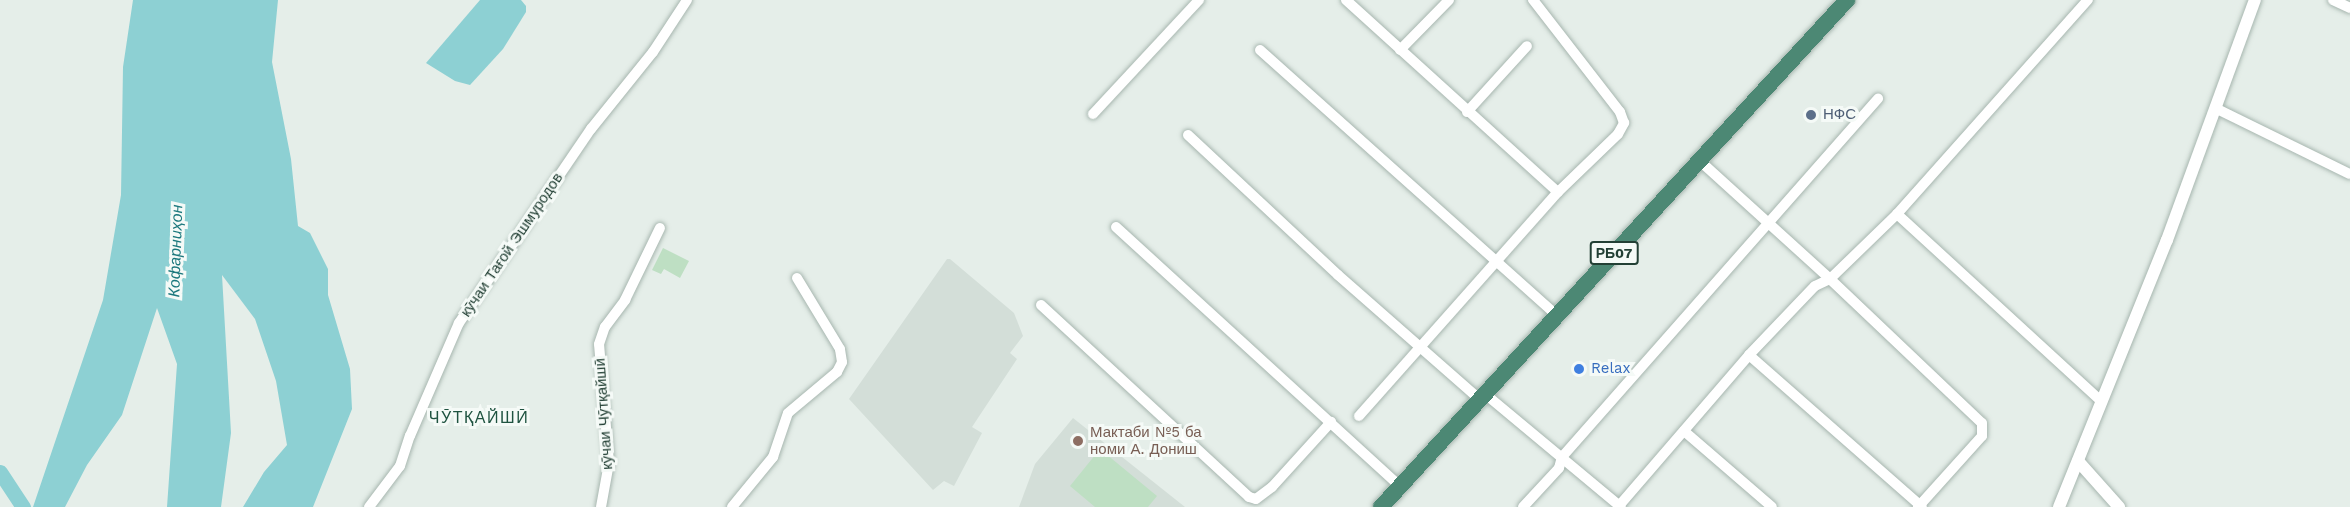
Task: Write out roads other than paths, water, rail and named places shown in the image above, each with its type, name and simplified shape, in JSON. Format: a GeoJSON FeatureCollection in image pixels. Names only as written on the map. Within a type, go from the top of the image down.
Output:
{"type":"FeatureCollection","features":[{"type":"Feature","properties":{"kind":"highway","name":"РБ07"},"geometry":{"type":"LineString","coordinates":[[1382,507],[1481,396],[1847,0]]}},
{"type":"Feature","properties":{"kind":"street","name":"кӯчаи Тағой Эшмуродов"},"geometry":{"type":"LineString","coordinates":[[369,507],[400,466],[410,436],[459,323],[591,129],[653,52],[687,0]]}},
{"type":"Feature","properties":{"kind":"street"},"geometry":{"type":"LineString","coordinates":[[1093,114],[1199,0]]}},
{"type":"Feature","properties":{"kind":"street"},"geometry":{"type":"LineString","coordinates":[[1346,0],[1558,192]]}},
{"type":"Feature","properties":{"kind":"street"},"geometry":{"type":"LineString","coordinates":[[1400,50],[1449,0]]}},
{"type":"Feature","properties":{"kind":"street"},"geometry":{"type":"LineString","coordinates":[[1359,416],[1558,192],[1618,134],[1624,123],[1620,112],[1533,0]]}},
{"type":"Feature","properties":{"kind":"street"},"geometry":{"type":"LineString","coordinates":[[1188,135],[1338,275],[1420,347],[1562,457],[1619,506],[1749,355],[1815,286],[1830,279],[1897,214],[2088,0]]}},
{"type":"Feature","properties":{"kind":"street"},"geometry":{"type":"LineString","coordinates":[[2059,507],[2167,240],[2255,0]]}},
{"type":"Feature","properties":{"kind":"street"},"geometry":{"type":"LineString","coordinates":[[2333,0],[2350,8]]}},
{"type":"Feature","properties":{"kind":"street"},"geometry":{"type":"LineString","coordinates":[[1467,111],[1527,46]]}},
{"type":"Feature","properties":{"kind":"street"},"geometry":{"type":"LineString","coordinates":[[1260,50],[1556,315]]}},
{"type":"Feature","properties":{"kind":"street"},"geometry":{"type":"LineString","coordinates":[[1523,507],[1559,468],[1562,457],[1878,99]]}},
{"type":"Feature","properties":{"kind":"street"},"geometry":{"type":"LineString","coordinates":[[2214,108],[2350,174]]}},
{"type":"Feature","properties":{"kind":"street"},"geometry":{"type":"LineString","coordinates":[[1700,161],[1830,279],[1982,423],[1982,436],[1920,506],[1749,355]]}},
{"type":"Feature","properties":{"kind":"street"},"geometry":{"type":"LineString","coordinates":[[1897,214],[2102,402]]}},
{"type":"Feature","properties":{"kind":"street"},"geometry":{"type":"LineString","coordinates":[[1116,227],[1401,486]]}},
{"type":"Feature","properties":{"kind":"street","name":"кӯчаи Чӯтқайшӣ"},"geometry":{"type":"LineString","coordinates":[[601,507],[609,463],[599,344],[605,327],[625,300],[660,228]]}},
{"type":"Feature","properties":{"kind":"street"},"geometry":{"type":"LineString","coordinates":[[732,507],[773,457],[788,413],[837,372],[842,362],[840,349],[797,278]]}},
{"type":"Feature","properties":{"kind":"street"},"geometry":{"type":"LineString","coordinates":[[1041,305],[1249,497],[1256,499],[1272,487],[1331,422]]}},
{"type":"Feature","properties":{"kind":"street"},"geometry":{"type":"LineString","coordinates":[[1683,431],[1772,507]]}},
{"type":"Feature","properties":{"kind":"street"},"geometry":{"type":"LineString","coordinates":[[2078,461],[2119,507]]}},
{"type":"Feature","properties":{"kind":"water","name":"Кофарниҳон"},"geometry":{"type":"Polygon","coordinates":[[[133,0],[278,0],[272,62],[291,159],[298,226],[310,233],[328,269],[328,295],[350,369],[352,409],[313,507],[243,507],[264,472],[287,445],[276,381],[255,319],[222,275],[231,433],[221,507],[167,507],[177,364],[157,308],[122,415],[87,465],[65,507],[33,507],[103,300],[121,195],[123,67],[133,0]]]}},
{"type":"Feature","properties":{"kind":"water"},"geometry":{"type":"Polygon","coordinates":[[[480,0],[521,0],[526,6],[526,12],[503,49],[470,85],[455,81],[426,63],[480,0]]]}},
{"type":"Feature","properties":{"kind":"waterway"},"geometry":{"type":"LineString","coordinates":[[0,472],[23,507]]}},
{"type":"Feature","properties":{"kind":"place","name":"НФС"},"geometry":{"type":"Point","coordinates":[1811,115]}},
{"type":"Feature","properties":{"kind":"place","name":"Relax"},"geometry":{"type":"Point","coordinates":[1579,369]}},
{"type":"Feature","properties":{"kind":"place","name":"Мактаби №5 ба номи А. Дониш"},"geometry":{"type":"Point","coordinates":[1078,441]}},
{"type":"Feature","properties":{"kind":"district","name":"ЧӮТҚАЙШӢ"},"geometry":{"type":"Point","coordinates":[479,418]}}]}
